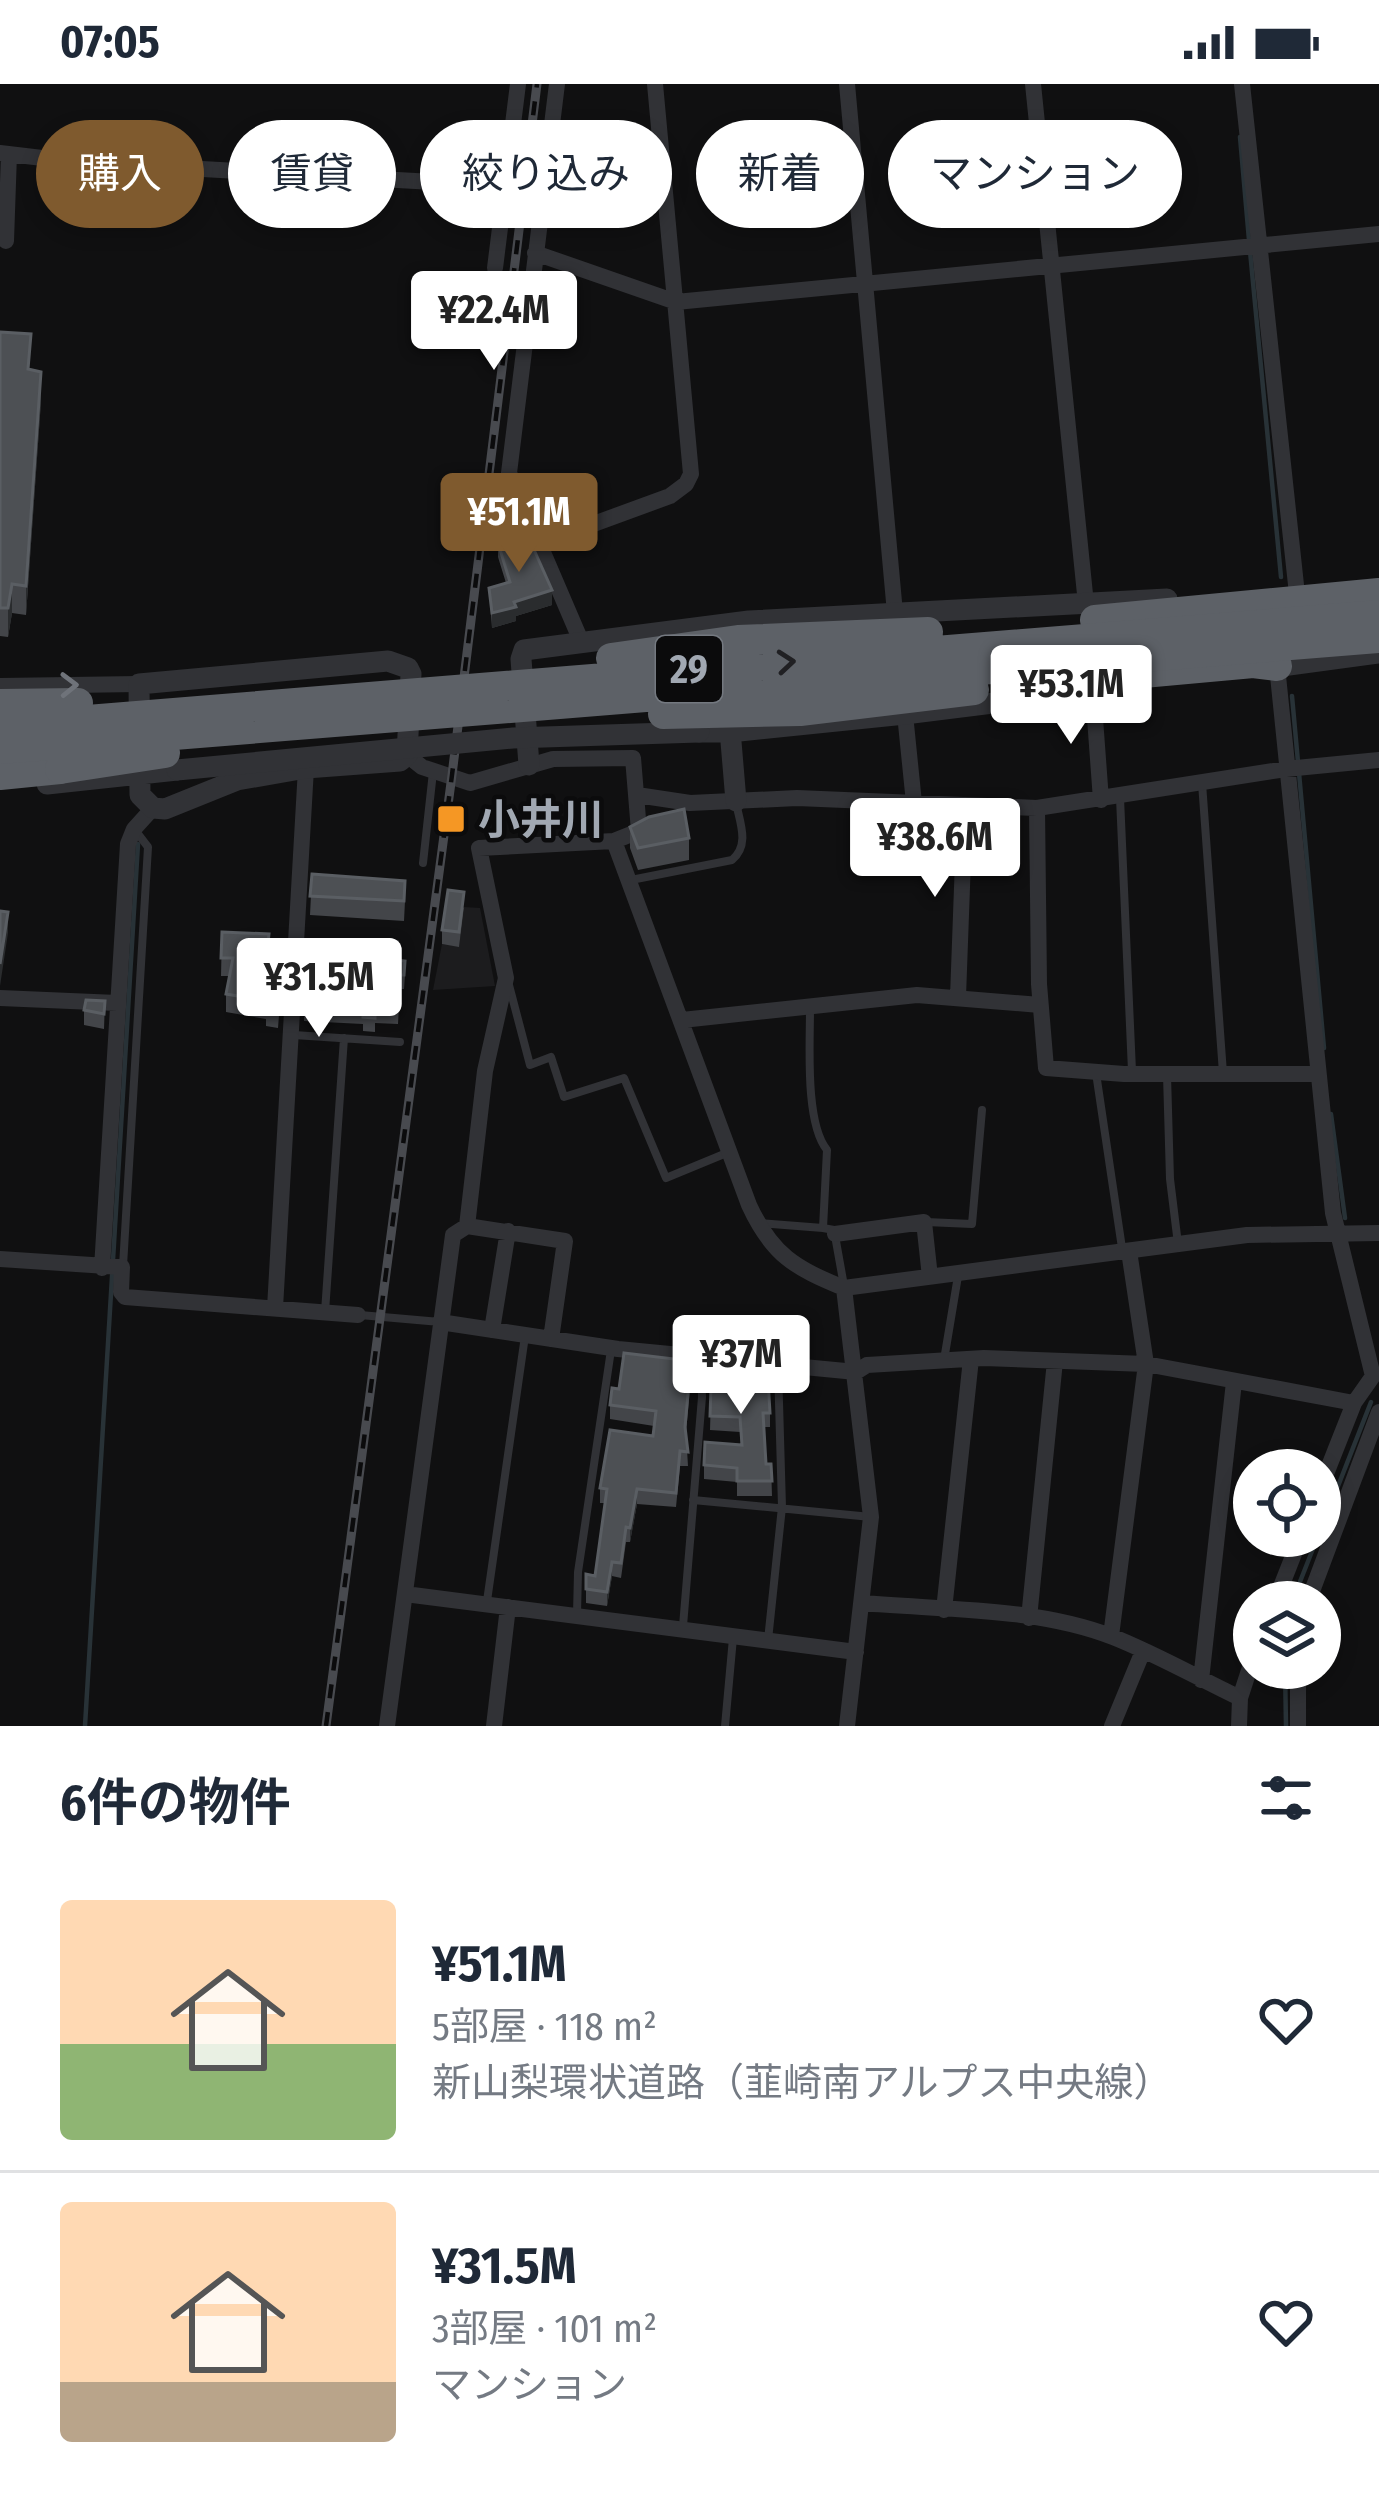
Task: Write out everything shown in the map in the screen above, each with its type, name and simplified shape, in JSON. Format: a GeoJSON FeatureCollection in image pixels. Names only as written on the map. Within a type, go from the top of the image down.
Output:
{"type":"FeatureCollection","features":[{"type":"Feature","properties":{"kind":"highway"},"geometry":{"type":"LineString","coordinates":[[362,709],[738,640],[1379,592]]}},
{"type":"Feature","properties":{"kind":"highway","name":"29"},"geometry":{"type":"LineString","coordinates":[[0,749],[275,727],[362,709],[1379,615]]}},
{"type":"Feature","properties":{"kind":"highway","name":"29"},"geometry":{"type":"LineString","coordinates":[[0,727],[239,708],[362,709],[1379,638]]}},
{"type":"Feature","properties":{"kind":"highway"},"geometry":{"type":"LineString","coordinates":[[362,709],[800,711],[1096,684],[1253,663],[1291,664]]}},
{"type":"Feature","properties":{"kind":"highway"},"geometry":{"type":"LineString","coordinates":[[0,704],[157,702],[239,708]]}},
{"type":"Feature","properties":{"kind":"highway"},"geometry":{"type":"LineString","coordinates":[[0,775],[235,743],[275,727]]}},
{"type":"Feature","properties":{"kind":"street"},"geometry":{"type":"LineString","coordinates":[[513,120],[518,84]]}},
{"type":"Feature","properties":{"kind":"street"},"geometry":{"type":"LineString","coordinates":[[557,84],[509,472],[581,641]]}},
{"type":"Feature","properties":{"kind":"street"},"geometry":{"type":"LineString","coordinates":[[539,544],[670,496],[692,474],[655,84]]}},
{"type":"Feature","properties":{"kind":"street"},"geometry":{"type":"LineString","coordinates":[[847,84],[895,613]]}},
{"type":"Feature","properties":{"kind":"street"},"geometry":{"type":"LineString","coordinates":[[530,765],[524,650],[724,623],[895,613],[1091,612],[1033,84]]}},
{"type":"Feature","properties":{"kind":"street"},"geometry":{"type":"LineString","coordinates":[[1243,84],[1251,244],[1300,597]]}},
{"type":"Feature","properties":{"kind":"street"},"geometry":{"type":"LineString","coordinates":[[7,241],[4,153],[76,162],[420,181]]}},
{"type":"Feature","properties":{"kind":"street"},"geometry":{"type":"LineString","coordinates":[[495,268],[500,228]]}},
{"type":"Feature","properties":{"kind":"street"},"geometry":{"type":"LineString","coordinates":[[535,253],[676,302],[1379,234]]}},
{"type":"Feature","properties":{"kind":"street"},"geometry":{"type":"LineString","coordinates":[[724,623],[736,801]]}},
{"type":"Feature","properties":{"kind":"street"},"geometry":{"type":"LineString","coordinates":[[1336,1449],[1354,1403],[1376,1376],[1333,1213],[1316,1074],[1291,664],[1379,653]]}},
{"type":"Feature","properties":{"kind":"street"},"geometry":{"type":"LineString","coordinates":[[0,686],[139,684],[398,663],[411,674],[407,755],[400,761],[306,768],[237,780],[165,809],[153,808],[140,795],[139,684]]}},
{"type":"Feature","properties":{"kind":"street"},"geometry":{"type":"LineString","coordinates":[[0,788],[513,738],[730,732],[905,714],[1096,684],[1110,798]]}},
{"type":"Feature","properties":{"kind":"street"},"geometry":{"type":"LineString","coordinates":[[905,714],[914,803]]}},
{"type":"Feature","properties":{"kind":"street"},"geometry":{"type":"LineString","coordinates":[[407,755],[433,771],[470,783],[553,759],[633,758],[638,795],[639,832],[614,841],[479,848],[506,978],[485,1071],[467,1226]]}},
{"type":"Feature","properties":{"kind":"street"},"geometry":{"type":"LineString","coordinates":[[638,795],[690,803],[797,797],[1037,808],[1202,781],[1379,760]]}},
{"type":"Feature","properties":{"kind":"street"},"geometry":{"type":"LineString","coordinates":[[275,1308],[306,768]]}},
{"type":"Feature","properties":{"kind":"street"},"geometry":{"type":"LineString","coordinates":[[958,998],[965,805]]}},
{"type":"Feature","properties":{"kind":"street"},"geometry":{"type":"LineString","coordinates":[[102,1268],[128,844],[134,829],[153,808]]}},
{"type":"Feature","properties":{"kind":"street"},"geometry":{"type":"LineString","coordinates":[[1037,808],[1040,1005],[1046,1069],[1316,1074]]}},
{"type":"Feature","properties":{"kind":"street"},"geometry":{"type":"LineString","coordinates":[[614,841],[757,1223],[783,1257],[806,1272],[844,1288],[1246,1235],[1379,1232]]}},
{"type":"Feature","properties":{"kind":"street"},"geometry":{"type":"LineString","coordinates":[[682,1020],[916,994],[1040,1005]]}},
{"type":"Feature","properties":{"kind":"street"},"geometry":{"type":"LineString","coordinates":[[0,998],[117,1004]]}},
{"type":"Feature","properties":{"kind":"street"},"geometry":{"type":"LineString","coordinates":[[829,1231],[924,1222],[930,1277]]}},
{"type":"Feature","properties":{"kind":"street"},"geometry":{"type":"LineString","coordinates":[[387,1726],[453,1235],[467,1226],[566,1241],[551,1339]]}},
{"type":"Feature","properties":{"kind":"street"},"geometry":{"type":"LineString","coordinates":[[492,1330],[508,1231]]}},
{"type":"Feature","properties":{"kind":"street"},"geometry":{"type":"LineString","coordinates":[[1111,1636],[1146,1364],[1126,1251]]}},
{"type":"Feature","properties":{"kind":"street"},"geometry":{"type":"LineString","coordinates":[[0,1259],[122,1267],[124,1297],[358,1315]]}},
{"type":"Feature","properties":{"kind":"street"},"geometry":{"type":"LineString","coordinates":[[844,1288],[871,1517],[847,1726]]}},
{"type":"Feature","properties":{"kind":"street"},"geometry":{"type":"LineString","coordinates":[[440,1322],[701,1359],[856,1372],[866,1365],[970,1359],[1146,1364],[1354,1403]]}},
{"type":"Feature","properties":{"kind":"street"},"geometry":{"type":"LineString","coordinates":[[944,1610],[970,1359]]}},
{"type":"Feature","properties":{"kind":"street"},"geometry":{"type":"LineString","coordinates":[[1029,1618],[1055,1361]]}},
{"type":"Feature","properties":{"kind":"street"},"geometry":{"type":"LineString","coordinates":[[1202,1680],[1234,1382]]}},
{"type":"Feature","properties":{"kind":"street"},"geometry":{"type":"LineString","coordinates":[[1316,1581],[1379,1412]]}},
{"type":"Feature","properties":{"kind":"street"},"geometry":{"type":"LineString","coordinates":[[405,1594],[856,1652]]}},
{"type":"Feature","properties":{"kind":"street"},"geometry":{"type":"LineString","coordinates":[[862,1603],[1029,1618],[1111,1636],[1240,1698]]}},
{"type":"Feature","properties":{"kind":"street"},"geometry":{"type":"LineString","coordinates":[[494,1726],[508,1607]]}},
{"type":"Feature","properties":{"kind":"street"},"geometry":{"type":"LineString","coordinates":[[1112,1726],[1143,1651]]}},
{"type":"Feature","properties":{"kind":"street"},"geometry":{"type":"LineString","coordinates":[[1239,1726],[1243,1689]]}},
{"type":"Feature","properties":{"kind":"street"},"geometry":{"type":"LineString","coordinates":[[1298,1689],[1298,1726]]}},
{"type":"Feature","properties":{"kind":"lane"},"geometry":{"type":"LineString","coordinates":[[423,863],[433,771]]}},
{"type":"Feature","properties":{"kind":"lane"},"geometry":{"type":"LineString","coordinates":[[1202,781],[1223,1074]]}},
{"type":"Feature","properties":{"kind":"lane"},"geometry":{"type":"LineString","coordinates":[[1110,798],[1132,1074]]}},
{"type":"Feature","properties":{"kind":"lane"},"geometry":{"type":"LineString","coordinates":[[629,880],[732,860],[743,842],[736,801]]}},
{"type":"Feature","properties":{"kind":"lane"},"geometry":{"type":"LineString","coordinates":[[122,1267],[148,847],[134,829]]}},
{"type":"Feature","properties":{"kind":"lane"},"geometry":{"type":"LineString","coordinates":[[506,978],[530,1065],[551,1057],[564,1097],[624,1078],[666,1178],[730,1151]]}},
{"type":"Feature","properties":{"kind":"lane"},"geometry":{"type":"LineString","coordinates":[[810,1008],[814,1106],[819,1140],[827,1150],[829,1231],[844,1288]]}},
{"type":"Feature","properties":{"kind":"lane"},"geometry":{"type":"LineString","coordinates":[[293,1034],[400,1042]]}},
{"type":"Feature","properties":{"kind":"lane"},"geometry":{"type":"LineString","coordinates":[[326,1312],[344,1038]]}},
{"type":"Feature","properties":{"kind":"lane"},"geometry":{"type":"LineString","coordinates":[[1096,1072],[1126,1251]]}},
{"type":"Feature","properties":{"kind":"lane"},"geometry":{"type":"LineString","coordinates":[[1167,1074],[1170,1179],[1178,1244]]}},
{"type":"Feature","properties":{"kind":"lane"},"geometry":{"type":"LineString","coordinates":[[924,1222],[972,1224],[982,1110]]}},
{"type":"Feature","properties":{"kind":"lane"},"geometry":{"type":"LineString","coordinates":[[757,1223],[829,1231]]}},
{"type":"Feature","properties":{"kind":"lane"},"geometry":{"type":"LineString","coordinates":[[944,1360],[958,1274]]}},
{"type":"Feature","properties":{"kind":"lane"},"geometry":{"type":"LineString","coordinates":[[358,1315],[440,1322]]}},
{"type":"Feature","properties":{"kind":"lane"},"geometry":{"type":"LineString","coordinates":[[486,1605],[525,1335]]}},
{"type":"Feature","properties":{"kind":"lane"},"geometry":{"type":"LineString","coordinates":[[577,1616],[578,1572],[612,1348]]}},
{"type":"Feature","properties":{"kind":"lane"},"geometry":{"type":"LineString","coordinates":[[682,1630],[701,1359]]}},
{"type":"Feature","properties":{"kind":"lane"},"geometry":{"type":"LineString","coordinates":[[767,1640],[782,1507],[778,1367]]}},
{"type":"Feature","properties":{"kind":"lane"},"geometry":{"type":"LineString","coordinates":[[693,1500],[871,1517]]}},
{"type":"Feature","properties":{"kind":"lane"},"geometry":{"type":"LineString","coordinates":[[725,1726],[733,1636]]}},
{"type":"Feature","properties":{"kind":"shaded area"},"geometry":{"type":"Polygon","coordinates":[[[464,907],[480,908],[495,986],[433,990],[442,944],[459,946],[464,907]]]}},
{"type":"Feature","properties":{"kind":"building"},"geometry":{"type":"Polygon","coordinates":[[[0,332],[31,334],[28,369],[41,372],[26,586],[12,584],[8,608],[0,608],[0,332]]]}},
{"type":"Feature","properties":{"kind":"building"},"geometry":{"type":"Polygon","coordinates":[[[498,488],[508,489],[518,512],[516,521],[495,518],[498,488]]]}},
{"type":"Feature","properties":{"kind":"building"},"geometry":{"type":"Polygon","coordinates":[[[527,534],[552,590],[492,613],[489,588],[510,582],[498,543],[527,534]]]}},
{"type":"Feature","properties":{"kind":"building"},"geometry":{"type":"Polygon","coordinates":[[[684,809],[689,838],[638,848],[630,827],[684,809]]]}},
{"type":"Feature","properties":{"kind":"building"},"geometry":{"type":"Polygon","coordinates":[[[312,874],[405,881],[404,901],[310,896],[312,874]]]}},
{"type":"Feature","properties":{"kind":"building"},"geometry":{"type":"Polygon","coordinates":[[[448,890],[464,892],[459,932],[442,930],[448,890]]]}},
{"type":"Feature","properties":{"kind":"building"},"geometry":{"type":"Polygon","coordinates":[[[0,911],[8,912],[0,964],[0,911]]]}},
{"type":"Feature","properties":{"kind":"building"},"geometry":{"type":"Polygon","coordinates":[[[222,932],[269,934],[264,982],[280,985],[278,1010],[266,1008],[267,1001],[226,994],[233,958],[221,958],[222,932]]]}},
{"type":"Feature","properties":{"kind":"building"},"geometry":{"type":"Polygon","coordinates":[[[371,940],[397,942],[396,960],[405,961],[398,1010],[375,1009],[375,1018],[363,1017],[363,1009],[304,1007],[305,992],[317,992],[317,984],[367,986],[371,940]]]}},
{"type":"Feature","properties":{"kind":"building"},"geometry":{"type":"Polygon","coordinates":[[[86,1000],[105,1001],[104,1014],[84,1010],[86,1000]]]}},
{"type":"Feature","properties":{"kind":"building"},"geometry":{"type":"Polygon","coordinates":[[[624,1353],[691,1361],[685,1427],[688,1452],[680,1451],[676,1493],[637,1489],[621,1563],[612,1562],[607,1592],[586,1589],[586,1574],[595,1576],[607,1489],[600,1488],[610,1430],[653,1436],[656,1411],[610,1405],[612,1388],[619,1389],[624,1353]]]}},
{"type":"Feature","properties":{"kind":"building"},"geometry":{"type":"Polygon","coordinates":[[[712,1360],[767,1362],[770,1413],[763,1413],[766,1464],[771,1464],[772,1481],[737,1481],[737,1468],[704,1465],[705,1442],[742,1445],[740,1417],[710,1416],[712,1360]]]}},
{"type":"Feature","properties":{"kind":"waterway"},"geometry":{"type":"LineString","coordinates":[[1240,137],[1249,240]]}},
{"type":"Feature","properties":{"kind":"waterway"},"geometry":{"type":"LineString","coordinates":[[1250,251],[1281,577]]}},
{"type":"Feature","properties":{"kind":"waterway"},"geometry":{"type":"LineString","coordinates":[[1292,696],[1298,762]]}},
{"type":"Feature","properties":{"kind":"waterway"},"geometry":{"type":"LineString","coordinates":[[1299,773],[1324,1048]]}},
{"type":"Feature","properties":{"kind":"waterway"},"geometry":{"type":"LineString","coordinates":[[85,1726],[138,844]]}},
{"type":"Feature","properties":{"kind":"waterway"},"geometry":{"type":"LineString","coordinates":[[1331,1114],[1345,1218]]}},
{"type":"Feature","properties":{"kind":"waterway"},"geometry":{"type":"LineString","coordinates":[[1341,1478],[1371,1402]]}},
{"type":"Feature","properties":{"kind":"waterway"},"geometry":{"type":"LineString","coordinates":[[1300,1581],[1310,1557]]}},
{"type":"Feature","properties":{"kind":"waterway"},"geometry":{"type":"LineString","coordinates":[[1285,1689],[1286,1726]]}},
{"type":"Feature","properties":{"kind":"railway"},"geometry":{"type":"LineString","coordinates":[[326,1726],[452,775],[537,84]]}},
{"type":"Feature","properties":{"kind":"place","name":"小井川"},"geometry":{"type":"Point","coordinates":[451,819]}}]}
